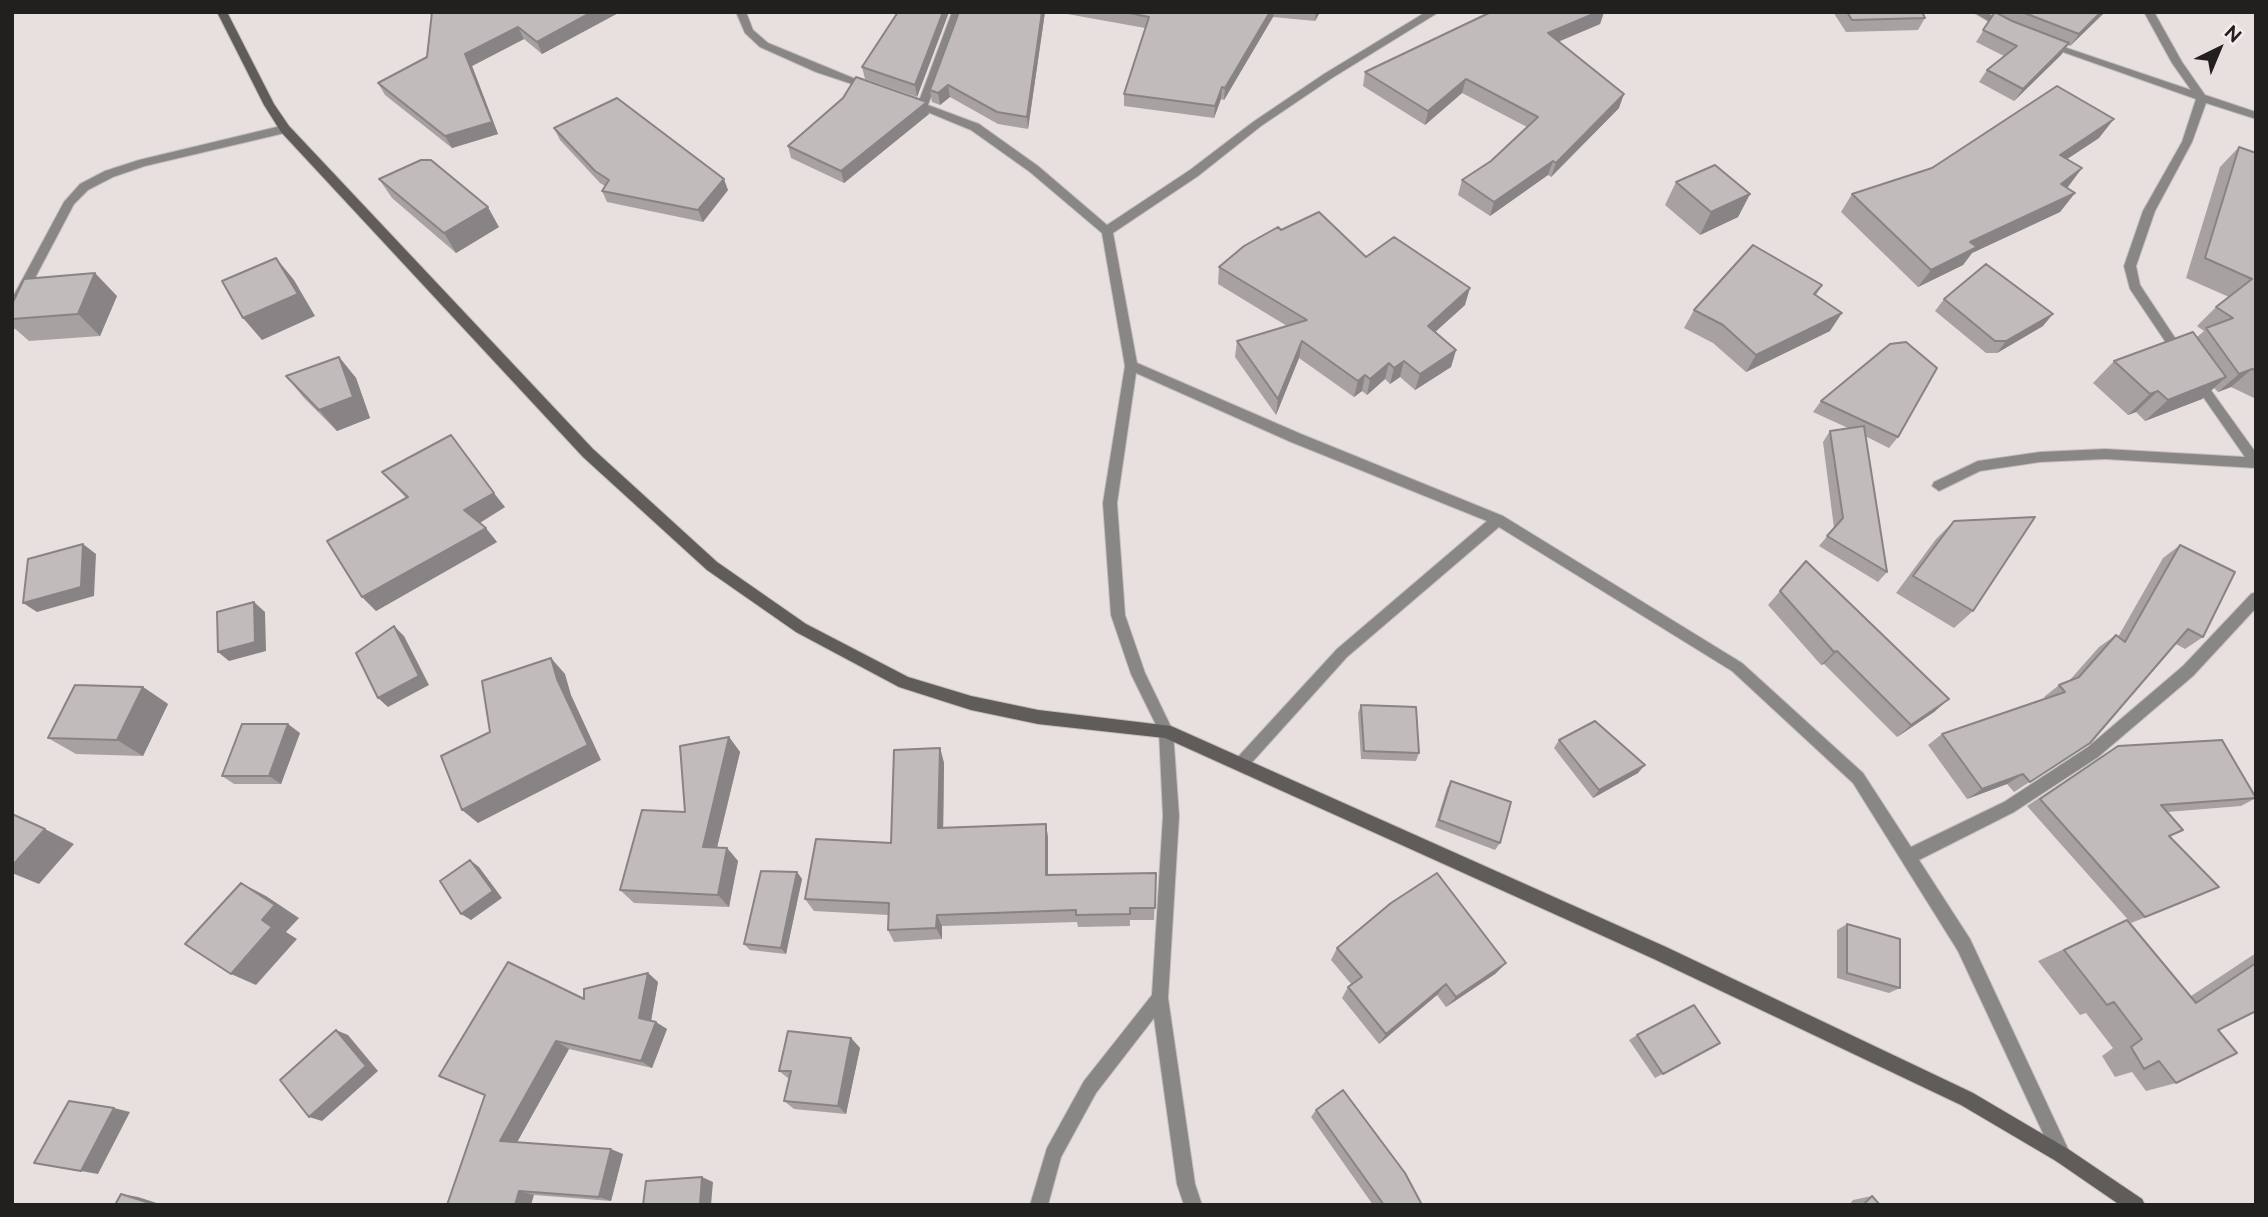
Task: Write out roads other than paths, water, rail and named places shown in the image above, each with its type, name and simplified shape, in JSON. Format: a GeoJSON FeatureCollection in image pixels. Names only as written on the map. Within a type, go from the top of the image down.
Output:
{"type":"FeatureCollection","features":[{"type":"Feature","properties":{"kind":"street"},"geometry":{"type":"LineString","coordinates":[[222,12],[269,105],[285,129],[588,453],[712,566],[801,628],[904,682],[971,703],[1038,717],[1166,731],[1660,953],[1967,1099],[2062,1155],[2136,1205]]}},
{"type":"Feature","properties":{"kind":"street"},"geometry":{"type":"LineString","coordinates":[[741,12],[749,31],[764,45],[820,70],[885,92]]}},
{"type":"Feature","properties":{"kind":"street"},"geometry":{"type":"LineString","coordinates":[[923,105],[957,12]]}},
{"type":"Feature","properties":{"kind":"street"},"geometry":{"type":"LineString","coordinates":[[1107,231],[1328,76],[1434,12]]}},
{"type":"Feature","properties":{"kind":"street"},"geometry":{"type":"LineString","coordinates":[[1978,12],[2020,33]]}},
{"type":"Feature","properties":{"kind":"street"},"geometry":{"type":"LineString","coordinates":[[2149,12],[2177,63],[2202,98]]}},
{"type":"Feature","properties":{"kind":"street"},"geometry":{"type":"LineString","coordinates":[[2041,42],[2256,116]]}},
{"type":"Feature","properties":{"kind":"street"},"geometry":{"type":"LineString","coordinates":[[898,97],[975,127],[1034,169],[1107,231],[1131,366],[1110,503],[1118,615],[1138,674],[1166,731],[1171,816],[1160,998],[1186,1184],[1193,1205]]}},
{"type":"Feature","properties":{"kind":"street"},"geometry":{"type":"LineString","coordinates":[[1938,486],[1978,466],[2040,457],[2105,454],[2256,463],[2134,286],[2130,266],[2149,211],[2187,142],[2202,98]]}},
{"type":"Feature","properties":{"kind":"street"},"geometry":{"type":"LineString","coordinates":[[12,327],[20,295],[70,202],[84,187],[109,174],[143,163],[285,129]]}},
{"type":"Feature","properties":{"kind":"street"},"geometry":{"type":"LineString","coordinates":[[1131,366],[1296,438],[1498,520],[1737,667],[1858,778],[1964,945],[2062,1155]]}},
{"type":"Feature","properties":{"kind":"street"},"geometry":{"type":"LineString","coordinates":[[1241,765],[1342,653],[1498,520]]}},
{"type":"Feature","properties":{"kind":"street"},"geometry":{"type":"LineString","coordinates":[[1908,857],[2009,807],[2093,752],[2188,671],[2256,598]]}},
{"type":"Feature","properties":{"kind":"street"},"geometry":{"type":"LineString","coordinates":[[1039,1205],[1053,1154],[1090,1087],[1160,998]]}}]}
